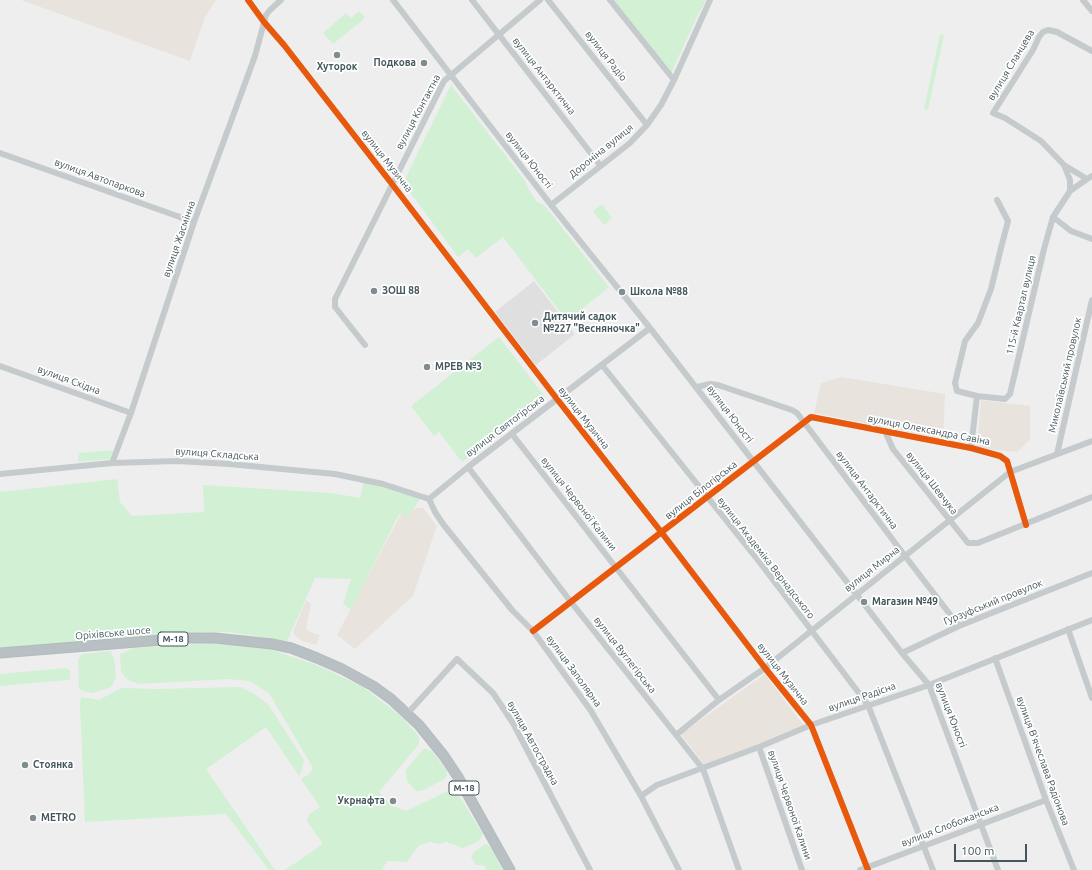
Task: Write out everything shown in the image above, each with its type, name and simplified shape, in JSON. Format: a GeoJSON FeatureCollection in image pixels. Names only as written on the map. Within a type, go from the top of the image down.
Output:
{"type":"FeatureCollection","features":[{"type":"Feature","properties":{"kind":"highway","name":"Оріхівське шосе"},"geometry":{"type":"LineString","coordinates":[[0,653],[187,638],[215,638],[252,641],[291,648],[342,669],[373,686],[407,714]]}},
{"type":"Feature","properties":{"kind":"highway","name":"М-18"},"geometry":{"type":"LineString","coordinates":[[407,714],[429,737],[458,776],[510,870]]}},
{"type":"Feature","properties":{"kind":"street","name":"вулиця Музична"},"geometry":{"type":"LineString","coordinates":[[248,0],[392,184],[765,668],[811,725],[865,869]]}},
{"type":"Feature","properties":{"kind":"street","name":"вулиця Жасмінна"},"geometry":{"type":"LineString","coordinates":[[112,463],[131,413],[194,222],[255,56],[266,15],[281,0]]}},
{"type":"Feature","properties":{"kind":"street","name":"вулиця Юності"},"geometry":{"type":"LineString","coordinates":[[393,0],[551,205],[697,387],[902,653],[929,684],[998,870]]}},
{"type":"Feature","properties":{"kind":"street","name":"вулиця Антарктична"},"geometry":{"type":"LineString","coordinates":[[472,0],[600,165]]}},
{"type":"Feature","properties":{"kind":"street","name":"вулиця Контактна"},"geometry":{"type":"LineString","coordinates":[[365,345],[335,307],[334,302],[444,80],[540,0]]}},
{"type":"Feature","properties":{"kind":"street","name":"вулиця Радіо"},"geometry":{"type":"LineString","coordinates":[[548,0],[647,125]]}},
{"type":"Feature","properties":{"kind":"street"},"geometry":{"type":"LineString","coordinates":[[610,0],[674,80]]}},
{"type":"Feature","properties":{"kind":"street","name":"Дороніна вулиця"},"geometry":{"type":"LineString","coordinates":[[551,205],[600,165],[630,143],[647,125],[661,105],[674,80],[710,0]]}},
{"type":"Feature","properties":{"kind":"street"},"geometry":{"type":"LineString","coordinates":[[1082,0],[1092,11]]}},
{"type":"Feature","properties":{"kind":"street","name":"вулиця Сланцева"},"geometry":{"type":"LineString","coordinates":[[1090,177],[1064,165],[1041,141],[1005,118],[993,113],[1043,32],[1048,30],[1057,32],[1092,51]]}},
{"type":"Feature","properties":{"kind":"street","name":"вулиця Автопаркова"},"geometry":{"type":"LineString","coordinates":[[0,153],[194,222]]}},
{"type":"Feature","properties":{"kind":"street"},"geometry":{"type":"LineString","coordinates":[[1064,165],[1070,180],[1070,191]]}},
{"type":"Feature","properties":{"kind":"street","name":"115-й Квартал вулиця"},"geometry":{"type":"LineString","coordinates":[[997,200],[1008,221],[1002,248],[991,289],[978,323],[965,341],[955,383],[957,391],[977,396],[1005,399],[1010,394],[1053,217],[1070,191],[1090,177]]}},
{"type":"Feature","properties":{"kind":"street"},"geometry":{"type":"LineString","coordinates":[[1053,217],[1071,231],[1092,240]]}},
{"type":"Feature","properties":{"kind":"street","name":"Миколаївський провулок"},"geometry":{"type":"LineString","coordinates":[[1057,454],[1092,300]]}},
{"type":"Feature","properties":{"kind":"street","name":"вулиця Святогірська"},"geometry":{"type":"LineString","coordinates":[[429,499],[468,467],[650,328]]}},
{"type":"Feature","properties":{"kind":"street","name":"вулиця Академіка Вернадського"},"geometry":{"type":"LineString","coordinates":[[602,365],[761,564],[868,704],[933,870]]}},
{"type":"Feature","properties":{"kind":"street","name":"вулиця Східна"},"geometry":{"type":"LineString","coordinates":[[0,366],[131,413]]}},
{"type":"Feature","properties":{"kind":"street"},"geometry":{"type":"LineString","coordinates":[[697,387],[710,384],[718,385],[792,410],[804,422]]}},
{"type":"Feature","properties":{"kind":"street"},"geometry":{"type":"LineString","coordinates":[[972,448],[977,396]]}},
{"type":"Feature","properties":{"kind":"street","name":"вулиця Олександра Савіна"},"geometry":{"type":"LineString","coordinates":[[804,422],[811,417],[972,448],[1000,456],[1007,461],[1026,525]]}},
{"type":"Feature","properties":{"kind":"street","name":"вулиця Антарктична"},"geometry":{"type":"LineString","coordinates":[[804,422],[904,556],[959,626]]}},
{"type":"Feature","properties":{"kind":"street","name":"вулиця Білогірська"},"geometry":{"type":"LineString","coordinates":[[533,631],[804,422]]}},
{"type":"Feature","properties":{"kind":"street","name":"вулиця Шевчука"},"geometry":{"type":"LineString","coordinates":[[885,431],[893,449],[968,543],[978,543],[1026,525]]}},
{"type":"Feature","properties":{"kind":"street","name":"вулиця Червоної Калини"},"geometry":{"type":"LineString","coordinates":[[512,434],[719,700]]}},
{"type":"Feature","properties":{"kind":"street","name":"вулиця Мирна"},"geometry":{"type":"LineString","coordinates":[[676,735],[719,700],[765,668],[904,556],[950,522],[1010,472],[1092,441]]}},
{"type":"Feature","properties":{"kind":"street","name":"вулиця Складська"},"geometry":{"type":"LineString","coordinates":[[0,474],[112,463],[177,461],[229,464],[335,474],[383,484],[429,499]]}},
{"type":"Feature","properties":{"kind":"street","name":"вулиця Вуглегірська"},"geometry":{"type":"LineString","coordinates":[[468,467],[571,602],[703,769],[739,870]]}},
{"type":"Feature","properties":{"kind":"street"},"geometry":{"type":"LineString","coordinates":[[1026,525],[1092,498]]}},
{"type":"Feature","properties":{"kind":"street","name":"вулиця Заполярна"},"geometry":{"type":"LineString","coordinates":[[429,499],[442,524],[512,610],[533,631],[591,711],[641,796],[679,870]]}},
{"type":"Feature","properties":{"kind":"street","name":"Гурзуфський провулок"},"geometry":{"type":"LineString","coordinates":[[902,653],[959,626],[1092,572]]}},
{"type":"Feature","properties":{"kind":"street","name":"вулиця Радісна"},"geometry":{"type":"LineString","coordinates":[[641,796],[657,786],[759,747],[811,725],[929,684],[1092,620]]}},
{"type":"Feature","properties":{"kind":"street"},"geometry":{"type":"LineString","coordinates":[[1068,629],[1092,698]]}},
{"type":"Feature","properties":{"kind":"street","name":"вулиця В'ячеслава Радіонова"},"geometry":{"type":"LineString","coordinates":[[995,658],[1046,800],[1074,870]]}},
{"type":"Feature","properties":{"kind":"street","name":"вулиця Автострадна"},"geometry":{"type":"LineString","coordinates":[[407,714],[457,659],[493,693],[513,722],[590,870]]}},
{"type":"Feature","properties":{"kind":"street","name":"вулиця Червоної Калини"},"geometry":{"type":"LineString","coordinates":[[759,747],[802,870]]}},
{"type":"Feature","properties":{"kind":"street","name":"вулиця Слобожанська"},"geometry":{"type":"LineString","coordinates":[[865,869],[1046,800]]}},
{"type":"Feature","properties":{"kind":"shaded area"},"geometry":{"type":"Polygon","coordinates":[[[21,0],[131,0],[131,3],[132,0],[216,0],[205,17],[190,61],[21,0]]]}},
{"type":"Feature","properties":{"kind":"shaded area","name":"Дитячий садок №227 \"Весняночка\""},"geometry":{"type":"Polygon","coordinates":[[[534,281],[575,334],[536,365],[495,312],[534,281]]]}},
{"type":"Feature","properties":{"kind":"shaded area"},"geometry":{"type":"Polygon","coordinates":[[[841,377],[945,394],[943,439],[814,413],[821,383],[841,377]]]}},
{"type":"Feature","properties":{"kind":"shaded area"},"geometry":{"type":"Polygon","coordinates":[[[981,400],[1030,406],[1030,440],[1017,452],[977,448],[981,400]]]}},
{"type":"Feature","properties":{"kind":"shaded area"},"geometry":{"type":"Polygon","coordinates":[[[417,508],[423,508],[437,526],[413,596],[355,649],[337,635],[400,516],[417,508]]]}},
{"type":"Feature","properties":{"kind":"shaded area"},"geometry":{"type":"Polygon","coordinates":[[[306,600],[311,604],[306,628],[310,632],[320,635],[316,645],[302,641],[296,637],[293,632],[306,600]]]}},
{"type":"Feature","properties":{"kind":"shaded area"},"geometry":{"type":"Polygon","coordinates":[[[765,674],[803,725],[705,766],[681,734],[765,674]]]}},
{"type":"Feature","properties":{"kind":"green space"},"geometry":{"type":"Polygon","coordinates":[[[613,0],[706,0],[671,73],[613,0]]]}},
{"type":"Feature","properties":{"kind":"green space"},"geometry":{"type":"Polygon","coordinates":[[[359,11],[365,18],[333,44],[323,33],[346,13],[351,18],[359,11]]]}},
{"type":"Feature","properties":{"kind":"green space"},"geometry":{"type":"Polygon","coordinates":[[[940,34],[944,35],[928,110],[924,109],[940,34]]]}},
{"type":"Feature","properties":{"kind":"green space"},"geometry":{"type":"Polygon","coordinates":[[[451,85],[525,181],[537,202],[544,205],[609,287],[567,321],[503,237],[476,258],[468,249],[458,257],[403,183],[451,85]]]}},
{"type":"Feature","properties":{"kind":"green space"},"geometry":{"type":"Polygon","coordinates":[[[602,204],[612,218],[604,225],[593,211],[602,204]]]}},
{"type":"Feature","properties":{"kind":"green space"},"geometry":{"type":"Polygon","coordinates":[[[499,337],[546,398],[462,462],[439,432],[434,436],[411,406],[499,337]]]}},
{"type":"Feature","properties":{"kind":"green space"},"geometry":{"type":"Polygon","coordinates":[[[113,450],[110,459],[78,462],[79,453],[113,450]]]}},
{"type":"Feature","properties":{"kind":"green space"},"geometry":{"type":"Polygon","coordinates":[[[117,479],[120,502],[132,516],[204,512],[203,485],[331,493],[360,498],[364,480],[422,496],[408,517],[399,514],[351,610],[343,604],[351,579],[315,578],[287,641],[229,632],[196,632],[0,650],[0,492],[117,479]]]}},
{"type":"Feature","properties":{"kind":"green space"},"geometry":{"type":"Polygon","coordinates":[[[227,642],[266,648],[317,665],[363,687],[403,718],[419,737],[419,744],[379,792],[392,806],[406,811],[454,788],[483,834],[479,841],[463,848],[446,842],[440,844],[430,842],[418,846],[407,862],[387,861],[382,870],[285,870],[323,844],[307,821],[309,814],[320,807],[301,779],[309,774],[313,768],[269,693],[250,681],[228,679],[139,684],[128,680],[121,672],[120,654],[134,648],[227,642]]]}},
{"type":"Feature","properties":{"kind":"green space"},"geometry":{"type":"Polygon","coordinates":[[[110,651],[114,658],[116,677],[111,687],[93,693],[79,689],[78,660],[82,654],[110,651]]]}},
{"type":"Feature","properties":{"kind":"green space"},"geometry":{"type":"Polygon","coordinates":[[[65,668],[70,670],[70,679],[67,680],[0,686],[0,674],[65,668]]]}},
{"type":"Feature","properties":{"kind":"green space"},"geometry":{"type":"Polygon","coordinates":[[[240,687],[253,693],[268,704],[304,760],[299,776],[266,727],[206,769],[275,870],[269,870],[226,814],[85,822],[80,704],[81,697],[99,700],[121,688],[159,689],[240,687]]]}},
{"type":"Feature","properties":{"kind":"green space"},"geometry":{"type":"Polygon","coordinates":[[[426,749],[432,751],[447,774],[445,779],[421,791],[416,791],[407,781],[406,770],[422,750],[426,749]]]}},
{"type":"Feature","properties":{"kind":"green space"},"geometry":{"type":"Polygon","coordinates":[[[485,844],[491,847],[503,870],[485,870],[486,867],[476,865],[471,857],[474,852],[485,844]]]}},
{"type":"Feature","properties":{"kind":"cycle path"},"geometry":{"type":"LineString","coordinates":[[248,0],[392,184],[765,668],[811,725],[868,870]]}},
{"type":"Feature","properties":{"kind":"cycle path"},"geometry":{"type":"LineString","coordinates":[[533,631],[811,417],[971,448],[1000,456],[1007,461],[1026,525]]}},
{"type":"Feature","properties":{"kind":"place","name":"Хуторок"},"geometry":{"type":"Point","coordinates":[337,55]}},
{"type":"Feature","properties":{"kind":"place","name":"Подкова"},"geometry":{"type":"Point","coordinates":[424,63]}},
{"type":"Feature","properties":{"kind":"place","name":"ЗОШ 88"},"geometry":{"type":"Point","coordinates":[374,291]}},
{"type":"Feature","properties":{"kind":"place","name":"Школа №88"},"geometry":{"type":"Point","coordinates":[622,292]}},
{"type":"Feature","properties":{"kind":"place","name":"Дитячий садок №227 \"Весняночка\""},"geometry":{"type":"Point","coordinates":[535,323]}},
{"type":"Feature","properties":{"kind":"place","name":"МРЕВ №3"},"geometry":{"type":"Point","coordinates":[427,367]}},
{"type":"Feature","properties":{"kind":"place","name":"Магазин №49"},"geometry":{"type":"Point","coordinates":[864,602]}},
{"type":"Feature","properties":{"kind":"place","name":"Стоянка"},"geometry":{"type":"Point","coordinates":[25,765]}},
{"type":"Feature","properties":{"kind":"place","name":"Укрнафта"},"geometry":{"type":"Point","coordinates":[393,801]}},
{"type":"Feature","properties":{"kind":"place","name":"METRO"},"geometry":{"type":"Point","coordinates":[33,818]}}]}
